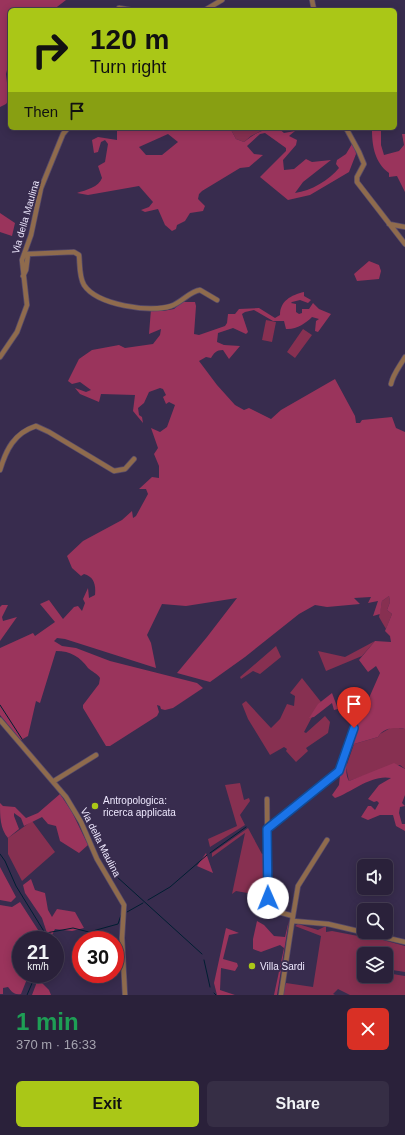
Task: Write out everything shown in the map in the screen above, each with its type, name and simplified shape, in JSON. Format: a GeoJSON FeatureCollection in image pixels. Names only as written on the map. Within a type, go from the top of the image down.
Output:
{"type":"FeatureCollection","features":[{"type":"Feature","properties":{"kind":"street"},"geometry":{"type":"LineString","coordinates":[[208,8],[222,0]]}},
{"type":"Feature","properties":{"kind":"street","name":"Via della Maulina"},"geometry":{"type":"LineString","coordinates":[[0,357],[17,332],[27,305],[22,260],[31,235],[41,188],[67,130]]}},
{"type":"Feature","properties":{"kind":"street"},"geometry":{"type":"LineString","coordinates":[[347,130],[360,152],[364,164],[357,177],[357,182],[405,244]]}},
{"type":"Feature","properties":{"kind":"street"},"geometry":{"type":"LineString","coordinates":[[389,224],[405,227]]}},
{"type":"Feature","properties":{"kind":"street"},"geometry":{"type":"LineString","coordinates":[[23,276],[26,270],[28,254],[74,252],[79,255],[80,273],[85,286],[94,294],[113,303],[134,307],[168,307],[200,290],[217,300]]}},
{"type":"Feature","properties":{"kind":"street"},"geometry":{"type":"LineString","coordinates":[[390,384],[393,376],[405,357]]}},
{"type":"Feature","properties":{"kind":"street"},"geometry":{"type":"LineString","coordinates":[[0,470],[6,451],[10,445],[16,439],[36,426],[49,432],[114,471],[126,469],[134,459]]}},
{"type":"Feature","properties":{"kind":"street","name":"Via della Maulina"},"geometry":{"type":"LineString","coordinates":[[0,720],[54,781],[81,822],[97,859],[124,906],[122,938],[125,995]]}},
{"type":"Feature","properties":{"kind":"street"},"geometry":{"type":"LineString","coordinates":[[267,829],[339,771],[354,728]]}},
{"type":"Feature","properties":{"kind":"street"},"geometry":{"type":"LineString","coordinates":[[54,781],[96,755]]}},
{"type":"Feature","properties":{"kind":"street"},"geometry":{"type":"LineString","coordinates":[[267,799],[268,909],[312,924],[328,924],[405,942]]}},
{"type":"Feature","properties":{"kind":"street"},"geometry":{"type":"LineString","coordinates":[[280,995],[298,886],[327,840]]}},
{"type":"Feature","properties":{"kind":"shaded area"},"geometry":{"type":"Polygon","coordinates":[[[0,0],[66,0],[56,8],[8,8],[8,69],[6,74],[8,101],[0,107],[0,0]]]}},
{"type":"Feature","properties":{"kind":"shaded area"},"geometry":{"type":"Polygon","coordinates":[[[117,130],[231,130],[236,139],[244,142],[264,130],[280,130],[284,133],[295,131],[289,136],[297,140],[296,145],[283,160],[284,170],[294,169],[306,159],[312,162],[331,160],[303,182],[295,193],[307,190],[330,177],[339,168],[336,164],[337,160],[346,154],[352,144],[355,147],[356,154],[349,172],[310,195],[288,200],[260,177],[286,151],[286,148],[265,133],[260,134],[247,146],[254,154],[263,155],[249,167],[240,168],[202,191],[199,194],[198,199],[205,206],[203,211],[190,213],[185,221],[177,225],[176,229],[172,231],[165,225],[158,209],[145,212],[141,210],[149,207],[153,202],[139,186],[88,195],[77,193],[95,186],[102,178],[98,166],[105,162],[108,144],[105,140],[101,142],[98,152],[94,153],[92,140],[98,137],[117,140],[117,130]],[[168,134],[139,147],[146,155],[162,155],[178,142],[168,134]]]}},
{"type":"Feature","properties":{"kind":"shaded area"},"geometry":{"type":"Polygon","coordinates":[[[231,130],[263,130],[251,136],[244,142],[236,139],[231,130]]]}},
{"type":"Feature","properties":{"kind":"shaded area"},"geometry":{"type":"Polygon","coordinates":[[[372,130],[381,131],[381,145],[384,155],[399,151],[404,145],[402,134],[405,134],[405,192],[397,176],[389,177],[389,173],[377,159],[372,130]]]}},
{"type":"Feature","properties":{"kind":"shaded area"},"geometry":{"type":"Polygon","coordinates":[[[0,213],[15,223],[12,236],[0,232],[0,213]]]}},
{"type":"Feature","properties":{"kind":"shaded area"},"geometry":{"type":"Polygon","coordinates":[[[369,261],[379,265],[381,271],[379,279],[357,281],[354,274],[369,261]]]}},
{"type":"Feature","properties":{"kind":"shaded area"},"geometry":{"type":"Polygon","coordinates":[[[304,292],[304,296],[311,300],[308,303],[300,300],[292,302],[291,303],[296,304],[296,312],[299,314],[302,313],[302,309],[309,309],[313,303],[319,309],[331,314],[318,332],[315,331],[316,321],[319,319],[312,317],[304,324],[286,329],[284,321],[273,321],[254,310],[245,312],[242,314],[248,332],[246,334],[233,328],[218,333],[217,342],[224,345],[240,346],[229,359],[223,350],[221,350],[216,352],[211,358],[206,357],[199,361],[217,385],[235,405],[244,410],[249,408],[271,419],[281,410],[335,379],[355,416],[356,423],[360,423],[362,420],[392,417],[396,428],[405,432],[405,729],[394,728],[386,730],[383,731],[378,737],[354,744],[348,757],[346,772],[349,781],[394,763],[405,769],[405,795],[402,803],[405,806],[400,807],[399,813],[402,824],[405,824],[405,831],[396,826],[393,815],[380,815],[368,820],[361,817],[368,806],[371,806],[375,810],[379,803],[368,799],[379,785],[391,778],[384,777],[369,781],[335,798],[332,795],[339,785],[340,775],[354,732],[380,673],[376,666],[368,672],[359,660],[375,641],[391,642],[390,636],[385,631],[392,614],[387,610],[390,602],[389,596],[382,601],[380,614],[373,616],[378,601],[368,603],[371,597],[354,598],[360,604],[327,607],[315,605],[299,614],[245,657],[210,682],[177,673],[237,598],[186,606],[162,604],[147,635],[151,643],[156,668],[65,639],[57,638],[54,641],[62,646],[76,648],[110,661],[197,683],[203,688],[173,708],[165,710],[161,709],[160,706],[157,705],[159,712],[157,716],[110,746],[106,746],[83,708],[83,705],[99,684],[100,678],[71,653],[56,651],[40,703],[36,701],[28,736],[21,740],[0,715],[0,648],[33,633],[35,636],[55,622],[40,604],[49,600],[63,619],[74,607],[78,606],[82,611],[85,603],[83,599],[88,588],[89,598],[95,595],[95,584],[90,577],[84,574],[81,576],[72,568],[67,556],[83,541],[122,520],[132,511],[133,518],[136,516],[148,494],[146,489],[139,489],[152,477],[159,478],[159,466],[154,454],[158,448],[151,428],[160,432],[167,427],[175,405],[169,402],[166,404],[163,397],[166,395],[163,389],[160,388],[149,392],[144,403],[138,408],[139,415],[142,417],[143,423],[133,411],[135,395],[101,394],[99,402],[80,394],[75,388],[86,392],[91,390],[80,382],[72,384],[68,381],[79,359],[92,350],[119,345],[125,348],[153,344],[160,335],[161,329],[149,334],[151,309],[163,311],[174,309],[182,302],[195,302],[194,334],[199,335],[225,326],[227,323],[228,314],[235,314],[239,309],[259,308],[275,318],[280,315],[280,310],[287,299],[304,292]]]}},
{"type":"Feature","properties":{"kind":"shaded area"},"geometry":{"type":"Polygon","coordinates":[[[266,320],[276,322],[272,342],[262,340],[266,320]]]}},
{"type":"Feature","properties":{"kind":"shaded area"},"geometry":{"type":"Polygon","coordinates":[[[303,329],[312,335],[295,358],[287,352],[303,329]]]}},
{"type":"Feature","properties":{"kind":"shaded area"},"geometry":{"type":"Polygon","coordinates":[[[389,596],[390,602],[387,610],[392,614],[386,629],[379,617],[382,601],[389,596]]]}},
{"type":"Feature","properties":{"kind":"shaded area"},"geometry":{"type":"Polygon","coordinates":[[[2,605],[8,605],[2,617],[3,621],[17,617],[0,641],[0,607],[2,605]]]}},
{"type":"Feature","properties":{"kind":"shaded area"},"geometry":{"type":"Polygon","coordinates":[[[375,641],[362,656],[326,671],[318,651],[345,657],[375,641]]]}},
{"type":"Feature","properties":{"kind":"shaded area"},"geometry":{"type":"Polygon","coordinates":[[[276,646],[281,657],[260,674],[253,671],[241,679],[240,677],[276,646]]]}},
{"type":"Feature","properties":{"kind":"shaded area"},"geometry":{"type":"Polygon","coordinates":[[[302,678],[321,702],[310,717],[312,717],[304,732],[306,733],[325,716],[330,722],[328,733],[306,748],[308,751],[296,762],[284,747],[270,755],[248,719],[242,704],[246,701],[271,728],[280,719],[287,704],[294,706],[295,696],[290,693],[302,678]]]}},
{"type":"Feature","properties":{"kind":"shaded area"},"geometry":{"type":"Polygon","coordinates":[[[332,693],[338,709],[334,710],[332,703],[314,717],[309,718],[318,704],[332,693]]]}},
{"type":"Feature","properties":{"kind":"shaded area"},"geometry":{"type":"Polygon","coordinates":[[[392,727],[405,729],[405,769],[400,765],[388,767],[349,781],[346,767],[354,744],[378,737],[380,734],[392,727]]]}},
{"type":"Feature","properties":{"kind":"shaded area"},"geometry":{"type":"Polygon","coordinates":[[[240,783],[244,800],[249,798],[250,801],[240,815],[245,825],[210,847],[208,839],[237,826],[225,785],[240,783]]]}},
{"type":"Feature","properties":{"kind":"shaded area"},"geometry":{"type":"Polygon","coordinates":[[[60,794],[72,812],[88,845],[79,853],[60,841],[56,826],[48,824],[42,817],[24,826],[21,818],[14,813],[19,829],[8,838],[3,831],[0,817],[0,803],[3,806],[15,807],[26,818],[38,813],[60,794]]]}},
{"type":"Feature","properties":{"kind":"shaded area"},"geometry":{"type":"Polygon","coordinates":[[[32,821],[55,852],[22,881],[8,854],[8,838],[32,821]]]}},
{"type":"Feature","properties":{"kind":"shaded area"},"geometry":{"type":"Polygon","coordinates":[[[248,828],[262,854],[265,853],[265,896],[236,891],[232,894],[245,833],[212,857],[212,853],[248,828]]]}},
{"type":"Feature","properties":{"kind":"shaded area"},"geometry":{"type":"Polygon","coordinates":[[[206,853],[213,873],[197,866],[206,853]]]}},
{"type":"Feature","properties":{"kind":"shaded area"},"geometry":{"type":"Polygon","coordinates":[[[0,867],[16,897],[11,902],[0,900],[0,867]]]}},
{"type":"Feature","properties":{"kind":"shaded area"},"geometry":{"type":"Polygon","coordinates":[[[31,879],[35,890],[45,893],[48,910],[52,917],[57,909],[75,912],[84,928],[72,931],[55,929],[54,931],[46,931],[42,918],[25,893],[23,885],[31,879]]]}},
{"type":"Feature","properties":{"kind":"shaded area"},"geometry":{"type":"Polygon","coordinates":[[[20,902],[39,931],[12,931],[12,983],[25,983],[21,994],[13,993],[8,987],[3,988],[3,994],[0,994],[0,905],[12,907],[20,902]]]}},
{"type":"Feature","properties":{"kind":"shaded area"},"geometry":{"type":"Polygon","coordinates":[[[289,920],[277,995],[274,995],[284,948],[280,945],[261,952],[253,949],[253,939],[257,921],[264,925],[274,936],[285,937],[289,920]]]}},
{"type":"Feature","properties":{"kind":"shaded area"},"geometry":{"type":"Polygon","coordinates":[[[298,924],[318,930],[326,926],[326,932],[332,931],[357,936],[357,939],[379,939],[405,946],[405,972],[393,970],[393,947],[357,947],[357,983],[393,983],[393,974],[405,976],[405,995],[350,995],[338,989],[333,994],[335,995],[281,995],[286,983],[313,987],[321,936],[295,926],[298,924]]]}},
{"type":"Feature","properties":{"kind":"shaded area"},"geometry":{"type":"Polygon","coordinates":[[[226,928],[239,933],[229,935],[223,959],[237,963],[238,966],[235,971],[221,968],[220,990],[235,995],[217,995],[214,983],[226,928]]]}},
{"type":"Feature","properties":{"kind":"shaded area"},"geometry":{"type":"Polygon","coordinates":[[[37,983],[42,983],[49,990],[51,995],[32,995],[37,983]]]}},
{"type":"Feature","properties":{"kind":"waterway"},"geometry":{"type":"LineString","coordinates":[[0,705],[22,739]]}},
{"type":"Feature","properties":{"kind":"waterway"},"geometry":{"type":"LineString","coordinates":[[210,853],[246,827]]}},
{"type":"Feature","properties":{"kind":"waterway"},"geometry":{"type":"LineString","coordinates":[[0,854],[5,861],[16,886],[44,931]]}},
{"type":"Feature","properties":{"kind":"waterway"},"geometry":{"type":"LineString","coordinates":[[148,900],[170,887],[207,855]]}},
{"type":"Feature","properties":{"kind":"waterway"},"geometry":{"type":"LineString","coordinates":[[116,876],[202,954]]}},
{"type":"Feature","properties":{"kind":"waterway"},"geometry":{"type":"LineString","coordinates":[[127,912],[143,903]]}},
{"type":"Feature","properties":{"kind":"waterway"},"geometry":{"type":"LineString","coordinates":[[57,931],[73,928],[89,932],[118,924],[121,915]]}},
{"type":"Feature","properties":{"kind":"waterway"},"geometry":{"type":"LineString","coordinates":[[204,960],[210,987]]}},
{"type":"Feature","properties":{"kind":"waterway"},"geometry":{"type":"LineString","coordinates":[[27,995],[32,983]]}},
{"type":"Feature","properties":{"kind":"place","name":"Antropologica: ricerca applicata"},"geometry":{"type":"Point","coordinates":[95,806]}},
{"type":"Feature","properties":{"kind":"place","name":"Villa Sardi"},"geometry":{"type":"Point","coordinates":[252,966]}},
{"type":"Feature","properties":{"kind":"route"},"geometry":{"type":"LineString","coordinates":[[268,898],[267,829],[339,771],[345,759],[354,728]]}}]}
